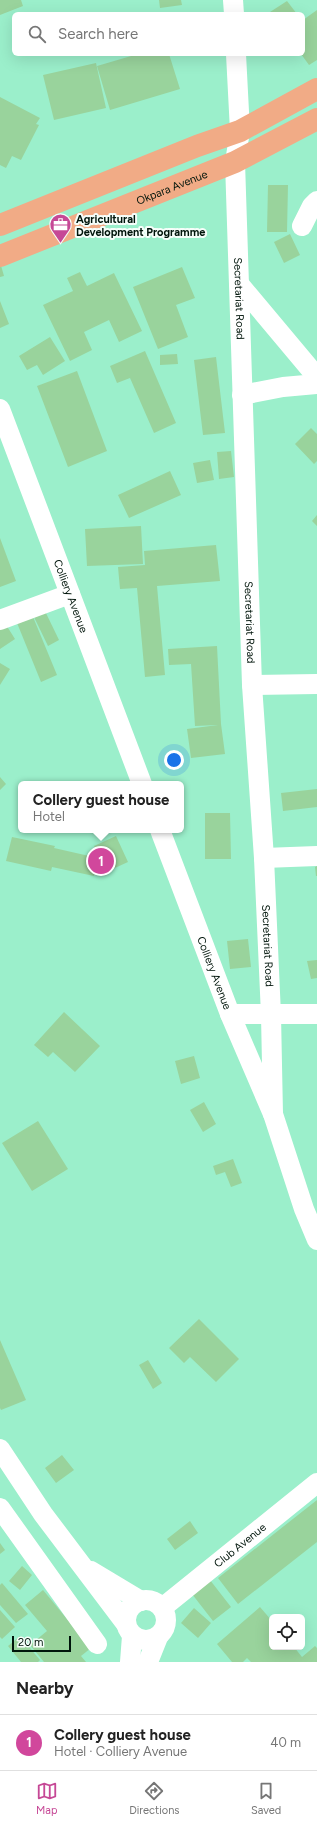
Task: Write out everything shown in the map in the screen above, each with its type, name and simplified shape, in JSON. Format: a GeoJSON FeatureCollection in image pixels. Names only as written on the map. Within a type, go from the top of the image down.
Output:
{"type":"FeatureCollection","features":[{"type":"Feature","properties":{"kind":"main road"},"geometry":{"type":"LineString","coordinates":[[0,225],[197,146],[240,131],[317,89]]}},
{"type":"Feature","properties":{"kind":"main road","name":"Okpara Avenue"},"geometry":{"type":"LineString","coordinates":[[0,256],[235,162],[317,119]]}},
{"type":"Feature","properties":{"kind":"street"},"geometry":{"type":"LineString","coordinates":[[233,0],[234,12]]}},
{"type":"Feature","properties":{"kind":"street","name":"Secretariat Road"},"geometry":{"type":"LineString","coordinates":[[236,56],[240,131],[235,162],[252,685],[264,858],[271,1015],[273,1114]]}},
{"type":"Feature","properties":{"kind":"street"},"geometry":{"type":"LineString","coordinates":[[302,226],[312,206],[317,201]]}},
{"type":"Feature","properties":{"kind":"street"},"geometry":{"type":"LineString","coordinates":[[239,284],[317,377]]}},
{"type":"Feature","properties":{"kind":"street"},"geometry":{"type":"LineString","coordinates":[[242,395],[283,387],[317,384]]}},
{"type":"Feature","properties":{"kind":"street","name":"Colliery Avenue"},"geometry":{"type":"LineString","coordinates":[[0,411],[141,781]]}},
{"type":"Feature","properties":{"kind":"street"},"geometry":{"type":"LineString","coordinates":[[0,620],[70,594]]}},
{"type":"Feature","properties":{"kind":"street"},"geometry":{"type":"LineString","coordinates":[[252,685],[317,684]]}},
{"type":"Feature","properties":{"kind":"street","name":"Colliery Avenue"},"geometry":{"type":"LineString","coordinates":[[161,833],[230,1014],[273,1114]]}},
{"type":"Feature","properties":{"kind":"street"},"geometry":{"type":"LineString","coordinates":[[264,858],[317,856]]}},
{"type":"Feature","properties":{"kind":"street"},"geometry":{"type":"LineString","coordinates":[[230,1014],[317,1014]]}},
{"type":"Feature","properties":{"kind":"street"},"geometry":{"type":"LineString","coordinates":[[273,1114],[304,1209],[317,1240]]}},
{"type":"Feature","properties":{"kind":"street"},"geometry":{"type":"LineString","coordinates":[[0,1449],[43,1514],[129,1630],[140,1640],[150,1641],[158,1637]]}},
{"type":"Feature","properties":{"kind":"street","name":"Club Avenue"},"geometry":{"type":"LineString","coordinates":[[162,1608],[317,1483]]}},
{"type":"Feature","properties":{"kind":"street"},"geometry":{"type":"LineString","coordinates":[[0,1508],[97,1644]]}},
{"type":"Feature","properties":{"kind":"street"},"geometry":{"type":"LineString","coordinates":[[83,1566],[142,1600],[153,1601],[162,1608],[166,1615],[166,1624],[158,1637],[148,1662]]}},
{"type":"Feature","properties":{"kind":"street"},"geometry":{"type":"LineString","coordinates":[[130,1662],[129,1630],[126,1617],[131,1607],[142,1600]]}},
{"type":"Feature","properties":{"kind":"building"},"geometry":{"type":"Polygon","coordinates":[[[0,0],[21,0],[23,6],[0,15],[0,0]]]}},
{"type":"Feature","properties":{"kind":"building"},"geometry":{"type":"Polygon","coordinates":[[[159,0],[181,0],[182,5],[160,8],[159,0]]]}},
{"type":"Feature","properties":{"kind":"building"},"geometry":{"type":"Polygon","coordinates":[[[287,1],[295,12],[270,12],[287,1]]]}},
{"type":"Feature","properties":{"kind":"building"},"geometry":{"type":"Polygon","coordinates":[[[317,10],[317,60],[309,65],[302,56],[305,56],[305,19],[317,10]]]}},
{"type":"Feature","properties":{"kind":"building"},"geometry":{"type":"Polygon","coordinates":[[[131,56],[170,56],[180,89],[110,110],[97,66],[131,56]]]}},
{"type":"Feature","properties":{"kind":"building"},"geometry":{"type":"Polygon","coordinates":[[[96,63],[106,108],[54,120],[43,75],[96,63]]]}},
{"type":"Feature","properties":{"kind":"building"},"geometry":{"type":"Polygon","coordinates":[[[0,97],[40,118],[36,124],[39,125],[21,160],[12,156],[6,168],[0,165],[0,97]]]}},
{"type":"Feature","properties":{"kind":"building"},"geometry":{"type":"Polygon","coordinates":[[[268,185],[288,185],[287,232],[267,232],[268,185]]]}},
{"type":"Feature","properties":{"kind":"building"},"geometry":{"type":"Polygon","coordinates":[[[290,234],[300,255],[284,263],[274,242],[290,234]]]}},
{"type":"Feature","properties":{"kind":"building"},"geometry":{"type":"Polygon","coordinates":[[[0,262],[4,276],[0,277],[0,262]]]}},
{"type":"Feature","properties":{"kind":"building"},"geometry":{"type":"Polygon","coordinates":[[[182,267],[195,298],[176,305],[188,337],[158,349],[133,287],[182,267]]]}},
{"type":"Feature","properties":{"kind":"building"},"geometry":{"type":"Polygon","coordinates":[[[80,272],[87,286],[114,273],[142,331],[119,342],[109,320],[84,332],[92,350],[70,361],[43,305],[73,291],[67,278],[80,272]]]}},
{"type":"Feature","properties":{"kind":"building"},"geometry":{"type":"Polygon","coordinates":[[[0,301],[9,324],[0,328],[0,301]]]}},
{"type":"Feature","properties":{"kind":"building"},"geometry":{"type":"Polygon","coordinates":[[[50,337],[65,361],[43,375],[37,365],[27,370],[19,356],[50,337]]]}},
{"type":"Feature","properties":{"kind":"building"},"geometry":{"type":"Polygon","coordinates":[[[145,351],[176,423],[154,433],[130,378],[117,383],[110,366],[145,351]]]}},
{"type":"Feature","properties":{"kind":"building"},"geometry":{"type":"Polygon","coordinates":[[[177,354],[178,364],[160,365],[160,355],[177,354]]]}},
{"type":"Feature","properties":{"kind":"building"},"geometry":{"type":"Polygon","coordinates":[[[216,357],[225,433],[203,435],[194,360],[216,357]]]}},
{"type":"Feature","properties":{"kind":"building"},"geometry":{"type":"Polygon","coordinates":[[[77,371],[107,451],[68,467],[37,386],[77,371]]]}},
{"type":"Feature","properties":{"kind":"building"},"geometry":{"type":"Polygon","coordinates":[[[311,428],[317,434],[317,461],[314,464],[295,444],[311,428]]]}},
{"type":"Feature","properties":{"kind":"building"},"geometry":{"type":"Polygon","coordinates":[[[231,451],[234,477],[219,479],[217,452],[231,451]]]}},
{"type":"Feature","properties":{"kind":"building"},"geometry":{"type":"Polygon","coordinates":[[[210,460],[214,480],[197,483],[193,463],[210,460]]]}},
{"type":"Feature","properties":{"kind":"building"},"geometry":{"type":"Polygon","coordinates":[[[170,471],[181,495],[129,518],[118,495],[170,471]]]}},
{"type":"Feature","properties":{"kind":"building"},"geometry":{"type":"Polygon","coordinates":[[[317,515],[317,526],[312,521],[317,515]]]}},
{"type":"Feature","properties":{"kind":"building"},"geometry":{"type":"Polygon","coordinates":[[[141,526],[143,564],[87,566],[85,529],[141,526]]]}},
{"type":"Feature","properties":{"kind":"building"},"geometry":{"type":"Polygon","coordinates":[[[0,538],[16,581],[0,587],[0,538]]]}},
{"type":"Feature","properties":{"kind":"building"},"geometry":{"type":"Polygon","coordinates":[[[216,545],[220,581],[157,586],[165,675],[145,677],[137,588],[120,589],[118,567],[145,565],[144,551],[216,545]]]}},
{"type":"Feature","properties":{"kind":"building"},"geometry":{"type":"Polygon","coordinates":[[[44,609],[59,640],[48,646],[33,615],[44,609]]]}},
{"type":"Feature","properties":{"kind":"building"},"geometry":{"type":"Polygon","coordinates":[[[31,612],[57,675],[41,682],[15,618],[31,612]]]}},
{"type":"Feature","properties":{"kind":"building"},"geometry":{"type":"Polygon","coordinates":[[[3,620],[15,639],[0,649],[0,622],[3,620]]]}},
{"type":"Feature","properties":{"kind":"building"},"geometry":{"type":"Polygon","coordinates":[[[217,646],[221,724],[225,754],[191,758],[187,729],[218,725],[195,726],[191,664],[169,665],[168,649],[217,646]]]}},
{"type":"Feature","properties":{"kind":"building"},"geometry":{"type":"Polygon","coordinates":[[[0,663],[10,669],[0,685],[0,663]]]}},
{"type":"Feature","properties":{"kind":"building"},"geometry":{"type":"Polygon","coordinates":[[[0,777],[6,784],[0,790],[0,777]]]}},
{"type":"Feature","properties":{"kind":"building"},"geometry":{"type":"Polygon","coordinates":[[[317,789],[317,807],[283,811],[281,793],[317,789]]]}},
{"type":"Feature","properties":{"kind":"building"},"geometry":{"type":"Polygon","coordinates":[[[205,813],[230,813],[231,859],[205,859],[205,813]]]}},
{"type":"Feature","properties":{"kind":"building"},"geometry":{"type":"Polygon","coordinates":[[[116,836],[128,862],[106,872],[94,846],[116,836]]]}},
{"type":"Feature","properties":{"kind":"building"},"geometry":{"type":"Polygon","coordinates":[[[12,837],[55,846],[54,848],[98,858],[94,876],[52,867],[51,871],[6,861],[12,837]]]}},
{"type":"Feature","properties":{"kind":"building"},"geometry":{"type":"Polygon","coordinates":[[[317,866],[317,876],[316,876],[315,867],[317,866]]]}},
{"type":"Feature","properties":{"kind":"building"},"geometry":{"type":"Polygon","coordinates":[[[248,939],[251,967],[230,969],[227,941],[248,939]]]}},
{"type":"Feature","properties":{"kind":"building"},"geometry":{"type":"Polygon","coordinates":[[[317,960],[317,978],[311,979],[307,961],[317,960]]]}},
{"type":"Feature","properties":{"kind":"building"},"geometry":{"type":"Polygon","coordinates":[[[64,1012],[100,1046],[75,1072],[53,1052],[48,1057],[34,1045],[64,1012]]]}},
{"type":"Feature","properties":{"kind":"building"},"geometry":{"type":"Polygon","coordinates":[[[194,1056],[200,1078],[181,1084],[175,1061],[194,1056]]]}},
{"type":"Feature","properties":{"kind":"building"},"geometry":{"type":"Polygon","coordinates":[[[204,1102],[216,1124],[203,1132],[190,1110],[204,1102]]]}},
{"type":"Feature","properties":{"kind":"building"},"geometry":{"type":"Polygon","coordinates":[[[38,1121],[68,1169],[32,1191],[2,1143],[38,1121]]]}},
{"type":"Feature","properties":{"kind":"building"},"geometry":{"type":"Polygon","coordinates":[[[233,1159],[242,1183],[231,1187],[225,1172],[216,1175],[213,1166],[233,1159]]]}},
{"type":"Feature","properties":{"kind":"building"},"geometry":{"type":"Polygon","coordinates":[[[199,1319],[239,1359],[216,1382],[190,1357],[184,1363],[169,1348],[199,1319]]]}},
{"type":"Feature","properties":{"kind":"building"},"geometry":{"type":"Polygon","coordinates":[[[0,1340],[26,1400],[1,1410],[0,1408],[0,1340]]]}},
{"type":"Feature","properties":{"kind":"building"},"geometry":{"type":"Polygon","coordinates":[[[148,1360],[162,1383],[153,1389],[139,1365],[148,1360]]]}},
{"type":"Feature","properties":{"kind":"building"},"geometry":{"type":"Polygon","coordinates":[[[62,1455],[74,1470],[56,1483],[45,1468],[62,1455]]]}},
{"type":"Feature","properties":{"kind":"building"},"geometry":{"type":"Polygon","coordinates":[[[317,1500],[317,1542],[238,1604],[218,1578],[317,1500]]]}},
{"type":"Feature","properties":{"kind":"building"},"geometry":{"type":"Polygon","coordinates":[[[190,1521],[198,1533],[175,1550],[167,1539],[190,1521]]]}},
{"type":"Feature","properties":{"kind":"building"},"geometry":{"type":"Polygon","coordinates":[[[0,1543],[5,1550],[0,1554],[0,1543]]]}},
{"type":"Feature","properties":{"kind":"building"},"geometry":{"type":"Polygon","coordinates":[[[22,1566],[32,1575],[20,1590],[9,1581],[22,1566]]]}},
{"type":"Feature","properties":{"kind":"building"},"geometry":{"type":"Polygon","coordinates":[[[210,1580],[231,1607],[213,1621],[192,1594],[210,1580]]]}},
{"type":"Feature","properties":{"kind":"building"},"geometry":{"type":"Polygon","coordinates":[[[2,1583],[28,1614],[16,1623],[0,1605],[0,1585],[2,1583]]]}},
{"type":"Feature","properties":{"kind":"building"},"geometry":{"type":"Polygon","coordinates":[[[43,1590],[91,1648],[81,1656],[86,1662],[44,1662],[30,1645],[47,1631],[25,1605],[43,1590]]]}},
{"type":"Feature","properties":{"kind":"building"},"geometry":{"type":"Polygon","coordinates":[[[260,1607],[269,1618],[269,1650],[296,1650],[302,1657],[315,1646],[317,1648],[317,1662],[251,1662],[247,1658],[243,1662],[232,1662],[217,1644],[260,1607]]]}},
{"type":"Feature","properties":{"kind":"building"},"geometry":{"type":"Polygon","coordinates":[[[194,1608],[211,1623],[198,1638],[181,1623],[194,1608]]]}},
{"type":"Feature","properties":{"kind":"building"},"geometry":{"type":"Polygon","coordinates":[[[0,1610],[15,1627],[2,1639],[0,1637],[0,1610]]]}},
{"type":"Feature","properties":{"kind":"building"},"geometry":{"type":"Polygon","coordinates":[[[20,1636],[40,1660],[38,1662],[21,1662],[8,1646],[20,1636]]]}},
{"type":"Feature","properties":{"kind":"place","name":"Agricultural Development Programme"},"geometry":{"type":"Point","coordinates":[61,244]}},
{"type":"Feature","properties":{"kind":"place","name":"Collery guest house"},"geometry":{"type":"Point","coordinates":[101,861]}}]}
